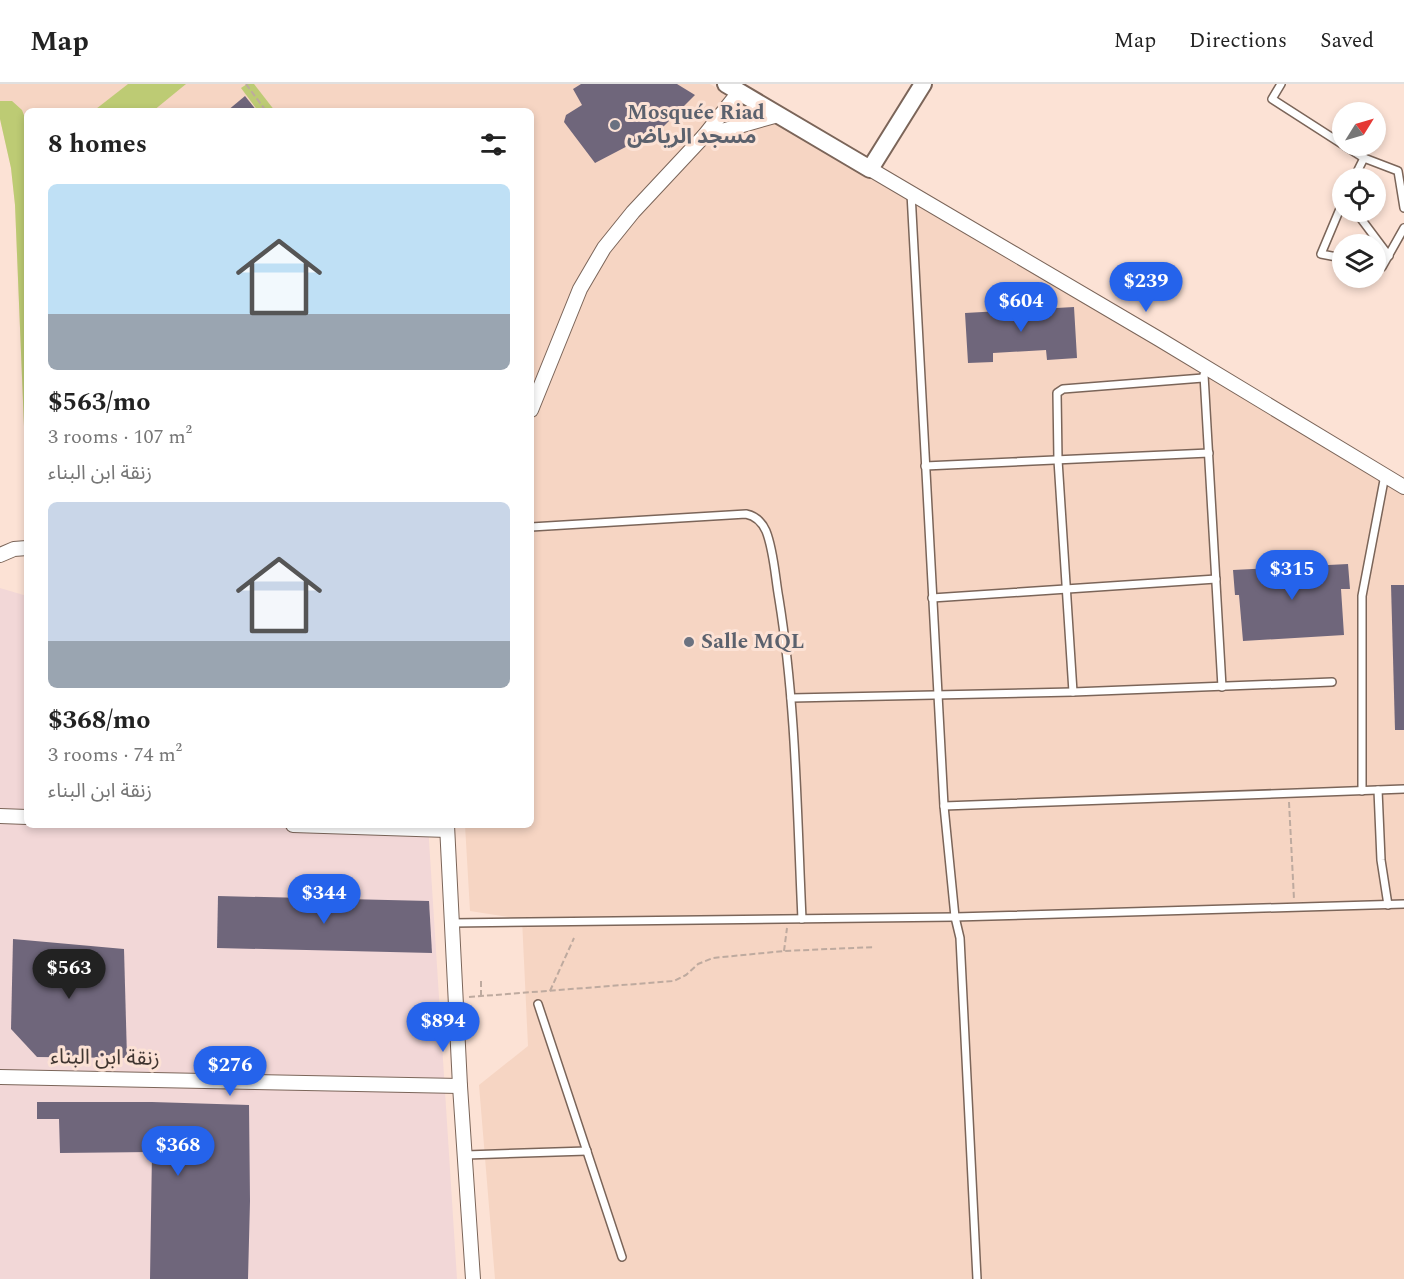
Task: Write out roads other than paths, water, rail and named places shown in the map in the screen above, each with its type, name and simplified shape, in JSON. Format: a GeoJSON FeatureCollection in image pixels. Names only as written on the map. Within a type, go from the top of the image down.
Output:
{"type":"FeatureCollection","features":[{"type":"Feature","properties":{"kind":"street"},"geometry":{"type":"LineString","coordinates":[[870,169],[923,84]]}},
{"type":"Feature","properties":{"kind":"street"},"geometry":{"type":"LineString","coordinates":[[534,403],[580,289],[604,248],[633,212],[704,136],[732,88],[911,193],[1204,372],[1404,487]]}},
{"type":"Feature","properties":{"kind":"street"},"geometry":{"type":"LineString","coordinates":[[704,136],[778,115]]}},
{"type":"Feature","properties":{"kind":"street"},"geometry":{"type":"LineString","coordinates":[[0,555],[14,549],[24,548]]}},
{"type":"Feature","properties":{"kind":"street"},"geometry":{"type":"LineString","coordinates":[[0,816],[24,817]]}},
{"type":"Feature","properties":{"kind":"street"},"geometry":{"type":"LineString","coordinates":[[447,828],[460,1086],[473,1279]]}},
{"type":"Feature","properties":{"kind":"street","name":"زنقة ابن البناء"},"geometry":{"type":"LineString","coordinates":[[0,1077],[460,1086]]}},
{"type":"Feature","properties":{"kind":"lane"},"geometry":{"type":"LineString","coordinates":[[1281,84],[1272,99],[1332,137]]}},
{"type":"Feature","properties":{"kind":"lane"},"geometry":{"type":"LineString","coordinates":[[1361,156],[1398,171],[1404,208]]}},
{"type":"Feature","properties":{"kind":"lane"},"geometry":{"type":"LineString","coordinates":[[1359,168],[1364,158]]}},
{"type":"Feature","properties":{"kind":"lane"},"geometry":{"type":"LineString","coordinates":[[911,193],[944,806],[955,917],[960,938],[977,1279]]}},
{"type":"Feature","properties":{"kind":"lane"},"geometry":{"type":"LineString","coordinates":[[1332,256],[1321,254],[1334,222]]}},
{"type":"Feature","properties":{"kind":"lane"},"geometry":{"type":"LineString","coordinates":[[1364,222],[1389,256]]}},
{"type":"Feature","properties":{"kind":"lane"},"geometry":{"type":"LineString","coordinates":[[1386,261],[1404,228]]}},
{"type":"Feature","properties":{"kind":"lane"},"geometry":{"type":"LineString","coordinates":[[1073,692],[1056,395],[1060,390],[1204,372],[1222,687]]}},
{"type":"Feature","properties":{"kind":"lane"},"geometry":{"type":"LineString","coordinates":[[925,466],[1209,453]]}},
{"type":"Feature","properties":{"kind":"lane"},"geometry":{"type":"LineString","coordinates":[[1362,791],[1362,596],[1385,475]]}},
{"type":"Feature","properties":{"kind":"lane"},"geometry":{"type":"LineString","coordinates":[[534,527],[746,514],[752,515],[765,529],[785,638],[791,698],[802,919]]}},
{"type":"Feature","properties":{"kind":"lane"},"geometry":{"type":"LineString","coordinates":[[932,598],[1216,579]]}},
{"type":"Feature","properties":{"kind":"lane"},"geometry":{"type":"LineString","coordinates":[[791,698],[1073,692],[1332,682]]}},
{"type":"Feature","properties":{"kind":"lane"},"geometry":{"type":"LineString","coordinates":[[944,806],[1404,789]]}},
{"type":"Feature","properties":{"kind":"lane"},"geometry":{"type":"LineString","coordinates":[[1378,790],[1381,860],[1388,905]]}},
{"type":"Feature","properties":{"kind":"lane"},"geometry":{"type":"LineString","coordinates":[[452,923],[955,917],[1404,904]]}},
{"type":"Feature","properties":{"kind":"lane"},"geometry":{"type":"LineString","coordinates":[[538,1004],[622,1257]]}},
{"type":"Feature","properties":{"kind":"lane"},"geometry":{"type":"LineString","coordinates":[[466,1155],[587,1150]]}},
{"type":"Feature","properties":{"kind":"place","name":"Mosquée Riad مسجد الرياض"},"geometry":{"type":"Point","coordinates":[615,125]}},
{"type":"Feature","properties":{"kind":"place","name":"Salle MQL"},"geometry":{"type":"Point","coordinates":[689,642]}}]}
